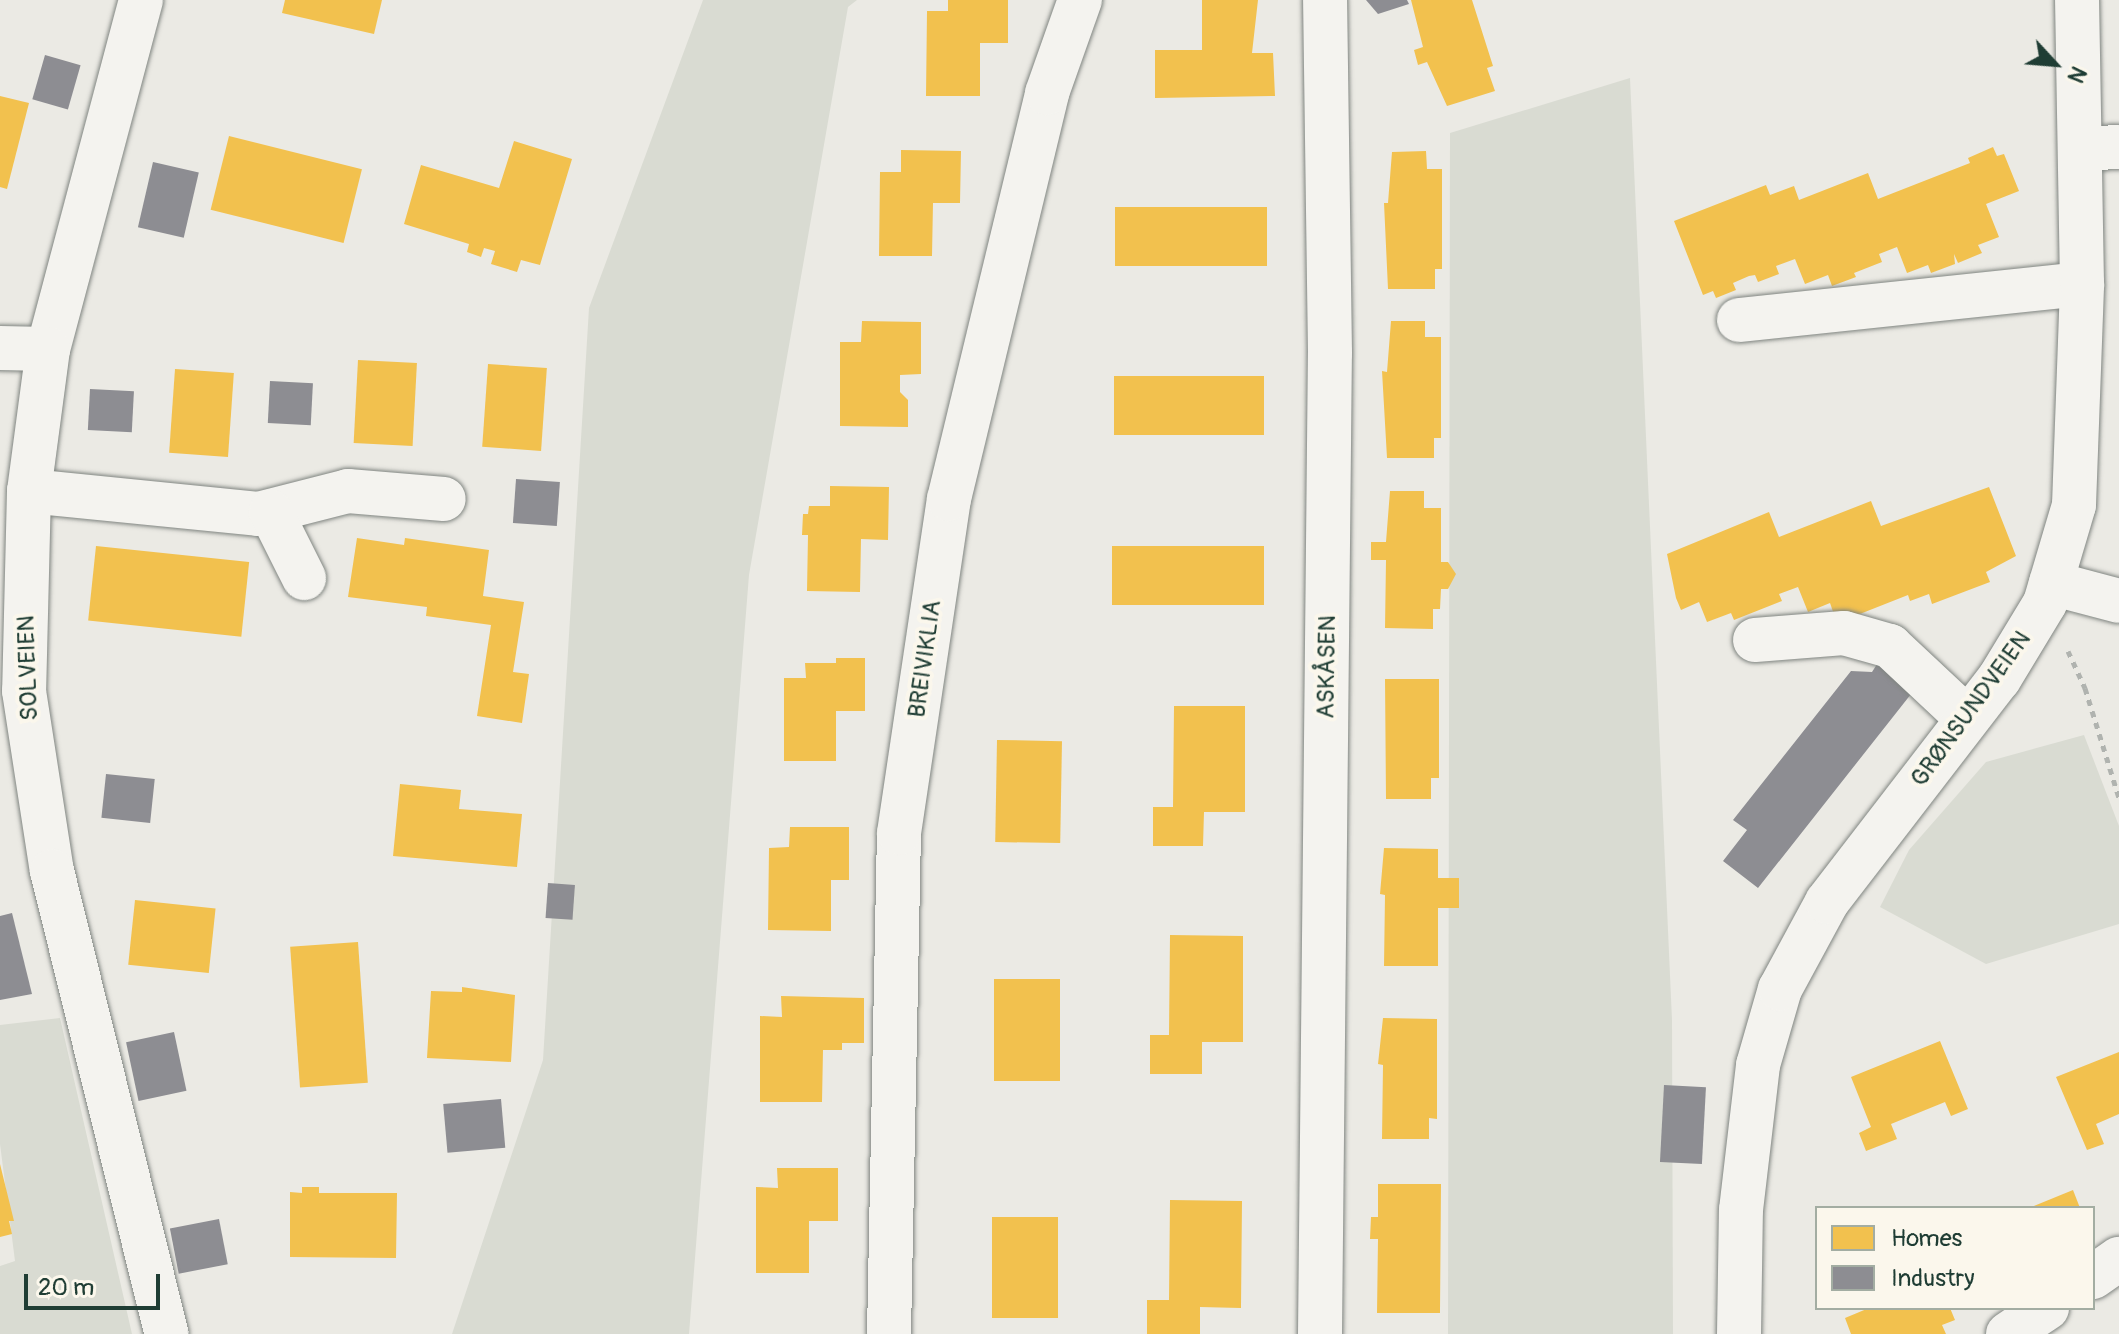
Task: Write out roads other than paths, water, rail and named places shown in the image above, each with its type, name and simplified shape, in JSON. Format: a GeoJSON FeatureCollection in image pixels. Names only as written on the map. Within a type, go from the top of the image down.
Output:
{"type":"FeatureCollection","features":[{"type":"Feature","properties":{"kind":"street","name":"SOLVEIEN"},"geometry":{"type":"LineString","coordinates":[[141,0],[48,349],[29,491],[24,691],[52,871],[167,1334]]}},
{"type":"Feature","properties":{"kind":"street","name":"BREIVIKLIA"},"geometry":{"type":"LineString","coordinates":[[889,1334],[899,833],[949,499],[1047,93],[1080,0]]}},
{"type":"Feature","properties":{"kind":"street","name":"ASKÅSEN"},"geometry":{"type":"LineString","coordinates":[[1320,1334],[1330,353],[1325,0]]}},
{"type":"Feature","properties":{"kind":"street","name":"GRØNSUNDVEIEN"},"geometry":{"type":"LineString","coordinates":[[1739,1334],[1741,1210],[1758,1065],[1780,989],[1827,902],[1999,679],[2048,593],[2074,505],[2100,386],[2082,284],[2099,148],[2077,0]]}},
{"type":"Feature","properties":{"kind":"street"},"geometry":{"type":"LineString","coordinates":[[1739,320],[2082,284]]}},
{"type":"Feature","properties":{"kind":"street"},"geometry":{"type":"LineString","coordinates":[[0,348],[48,349]]}},
{"type":"Feature","properties":{"kind":"street"},"geometry":{"type":"LineString","coordinates":[[29,491],[201,510],[271,512],[348,491],[444,499]]}},
{"type":"Feature","properties":{"kind":"street"},"geometry":{"type":"LineString","coordinates":[[271,512],[304,578]]}},
{"type":"Feature","properties":{"kind":"street"},"geometry":{"type":"LineString","coordinates":[[2048,593],[2119,601]]}},
{"type":"Feature","properties":{"kind":"street"},"geometry":{"type":"LineString","coordinates":[[1755,640],[1844,633],[1890,646],[1967,718]]}},
{"type":"Feature","properties":{"kind":"street"},"geometry":{"type":"LineString","coordinates":[[2095,1276],[2119,1259]]}},
{"type":"Feature","properties":{"kind":"street"},"geometry":{"type":"LineString","coordinates":[[2008,1334],[2044,1310]]}}]}
